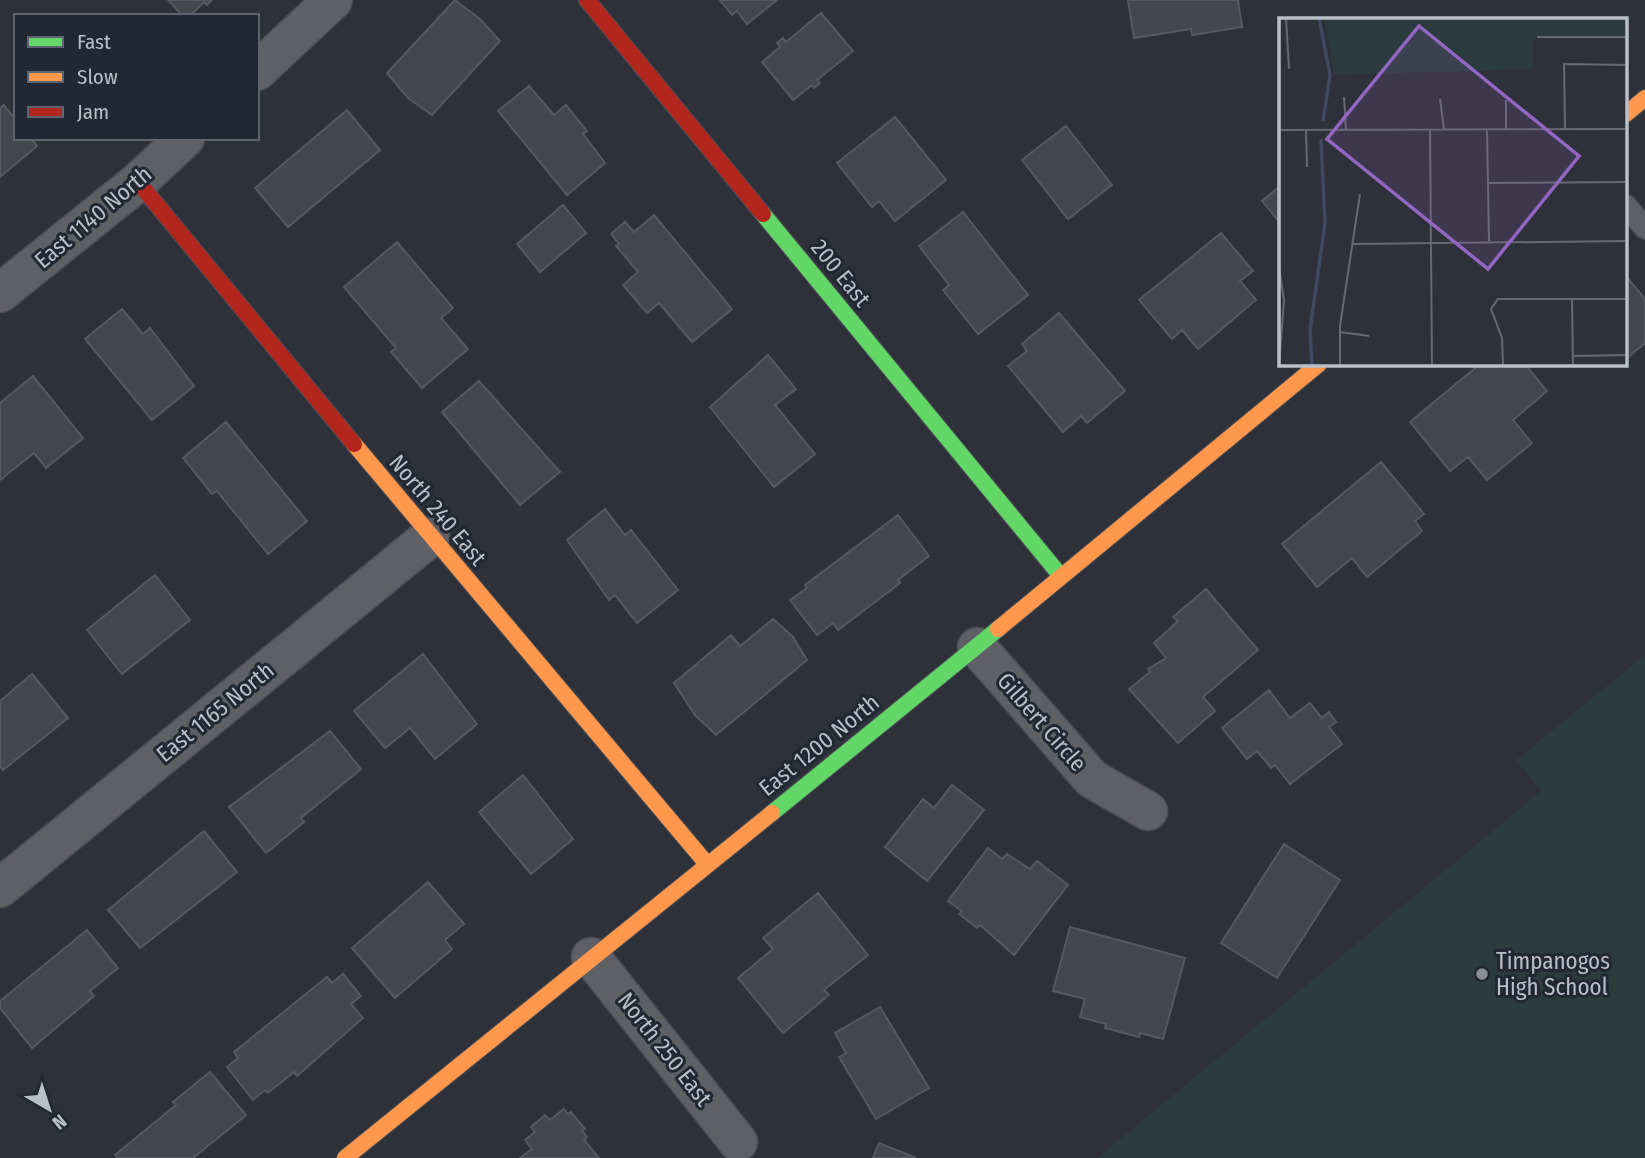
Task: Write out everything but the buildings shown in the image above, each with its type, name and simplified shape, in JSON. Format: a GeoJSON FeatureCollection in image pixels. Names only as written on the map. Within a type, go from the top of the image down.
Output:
{"type":"FeatureCollection","features":[{"type":"Feature","properties":{"kind":"street"},"geometry":{"type":"LineString","coordinates":[[259,69],[333,0]]}},
{"type":"Feature","properties":{"kind":"street","name":"200 East"},"geometry":{"type":"LineString","coordinates":[[587,0],[1060,575]]}},
{"type":"Feature","properties":{"kind":"street"},"geometry":{"type":"LineString","coordinates":[[1628,112],[1645,98]]}},
{"type":"Feature","properties":{"kind":"street","name":"East 1140 North"},"geometry":{"type":"LineString","coordinates":[[0,293],[138,182],[183,140]]}},
{"type":"Feature","properties":{"kind":"street","name":"North 240 East"},"geometry":{"type":"LineString","coordinates":[[138,182],[430,537],[707,864]]}},
{"type":"Feature","properties":{"kind":"street","name":"East 1200 North"},"geometry":{"type":"LineString","coordinates":[[345,1158],[977,647],[1060,575],[1318,366]]}},
{"type":"Feature","properties":{"kind":"street","name":"East 1165 North"},"geometry":{"type":"LineString","coordinates":[[0,888],[430,537]]}},
{"type":"Feature","properties":{"kind":"street","name":"Gilbert Circle"},"geometry":{"type":"LineString","coordinates":[[977,647],[1092,779],[1148,811]]}},
{"type":"Feature","properties":{"kind":"street","name":"North 250 East"},"geometry":{"type":"LineString","coordinates":[[591,957],[738,1142]]}},
{"type":"Feature","properties":{"kind":"lane"},"geometry":{"type":"LineString","coordinates":[[1628,208],[1645,228]]}},
{"type":"Feature","properties":{"kind":"shaded area","name":"Timpanogos High School"},"geometry":{"type":"Polygon","coordinates":[[[1645,655],[1645,1158],[1097,1158],[1541,791],[1516,760],[1645,655]]]}},
{"type":"Feature","properties":{"kind":"traffic: fast"},"geometry":{"type":"LineString","coordinates":[[763,214],[1060,575]]}},
{"type":"Feature","properties":{"kind":"traffic: fast"},"geometry":{"type":"LineString","coordinates":[[772,813],[998,629]]}},
{"type":"Feature","properties":{"kind":"traffic: slow"},"geometry":{"type":"LineString","coordinates":[[1628,112],[1645,98]]}},
{"type":"Feature","properties":{"kind":"traffic: slow"},"geometry":{"type":"LineString","coordinates":[[998,629],[1317,366]]}},
{"type":"Feature","properties":{"kind":"traffic: slow"},"geometry":{"type":"LineString","coordinates":[[354,444],[707,864]]}},
{"type":"Feature","properties":{"kind":"traffic: slow"},"geometry":{"type":"LineString","coordinates":[[345,1158],[772,813]]}},
{"type":"Feature","properties":{"kind":"traffic: jam"},"geometry":{"type":"LineString","coordinates":[[587,0],[763,214]]}},
{"type":"Feature","properties":{"kind":"traffic: jam"},"geometry":{"type":"LineString","coordinates":[[138,182],[354,444]]}},
{"type":"Feature","properties":{"kind":"place","name":"Timpanogos High School"},"geometry":{"type":"Point","coordinates":[1482,974]}}]}
